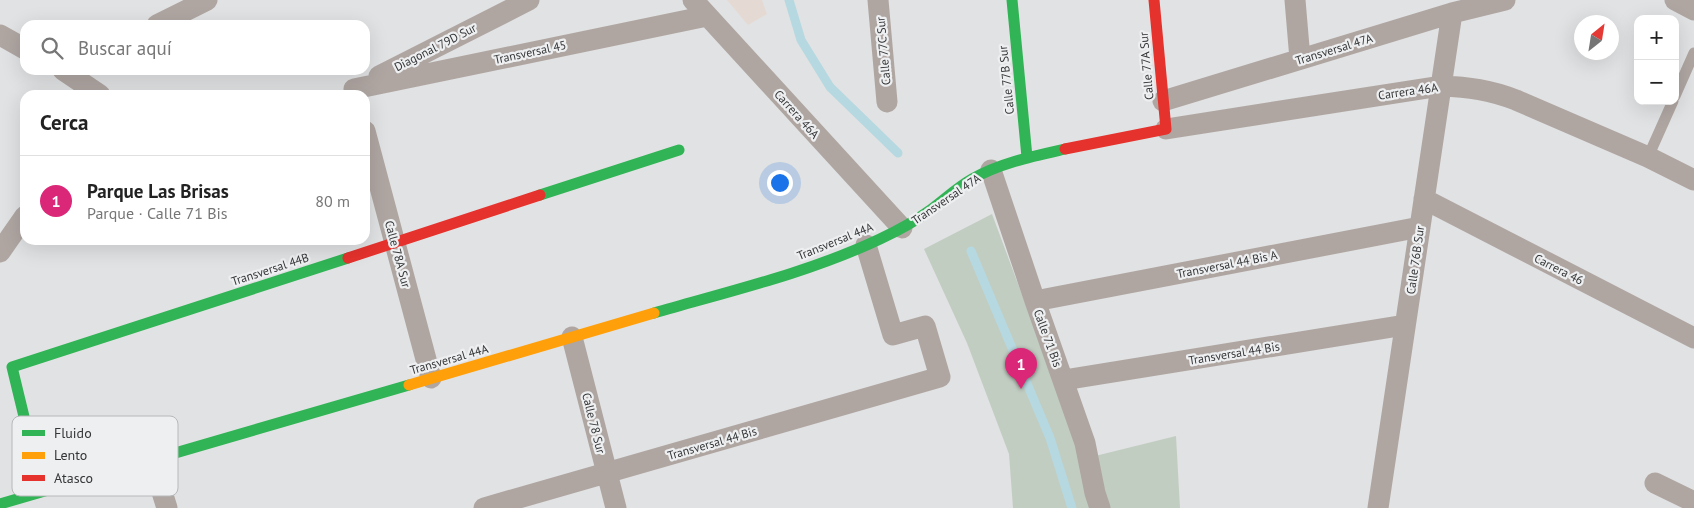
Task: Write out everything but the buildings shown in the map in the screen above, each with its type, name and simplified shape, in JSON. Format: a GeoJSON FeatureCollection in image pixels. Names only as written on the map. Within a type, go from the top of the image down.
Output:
{"type":"FeatureCollection","features":[{"type":"Feature","properties":{"kind":"street"},"geometry":{"type":"LineString","coordinates":[[167,20],[207,0]]}},
{"type":"Feature","properties":{"kind":"street","name":"Diagonal 79D Sur"},"geometry":{"type":"LineString","coordinates":[[356,90],[529,0]]}},
{"type":"Feature","properties":{"kind":"street","name":"Carrera 46A"},"geometry":{"type":"LineString","coordinates":[[692,0],[902,228]]}},
{"type":"Feature","properties":{"kind":"street","name":"Calle 77C Sur"},"geometry":{"type":"LineString","coordinates":[[878,0],[887,102]]}},
{"type":"Feature","properties":{"kind":"street","name":"Calle 77B Sur"},"geometry":{"type":"LineString","coordinates":[[1012,0],[1027,157]]}},
{"type":"Feature","properties":{"kind":"street","name":"Calle 77A Sur"},"geometry":{"type":"LineString","coordinates":[[1154,0],[1166,129]]}},
{"type":"Feature","properties":{"kind":"street"},"geometry":{"type":"LineString","coordinates":[[1295,0],[1300,59]]}},
{"type":"Feature","properties":{"kind":"street","name":"Transversal 47A"},"geometry":{"type":"LineString","coordinates":[[1163,101],[1452,13],[1505,0]]}},
{"type":"Feature","properties":{"kind":"street","name":"Calle 76B Sur"},"geometry":{"type":"LineString","coordinates":[[1378,508],[1452,13]]}},
{"type":"Feature","properties":{"kind":"street","name":"Transversal 45"},"geometry":{"type":"LineString","coordinates":[[364,90],[707,16]]}},
{"type":"Feature","properties":{"kind":"street"},"geometry":{"type":"LineString","coordinates":[[0,36],[20,46]]}},
{"type":"Feature","properties":{"kind":"street"},"geometry":{"type":"LineString","coordinates":[[72,75],[93,90]]}},
{"type":"Feature","properties":{"kind":"street","name":"Carrera 46A"},"geometry":{"type":"LineString","coordinates":[[1166,129],[1441,86],[1475,88],[1498,93],[1648,157],[1694,180]]}},
{"type":"Feature","properties":{"kind":"street","name":"Transversal 47A"},"geometry":{"type":"LineString","coordinates":[[902,228],[923,215],[963,184],[991,170],[1027,157],[1166,129]]}},
{"type":"Feature","properties":{"kind":"street","name":"Calle 78A Sur"},"geometry":{"type":"LineString","coordinates":[[370,149],[431,378]]}},
{"type":"Feature","properties":{"kind":"street","name":"Transversal 44B"},"geometry":{"type":"LineString","coordinates":[[24,416],[12,367],[679,150]]}},
{"type":"Feature","properties":{"kind":"street","name":"Calle 71 Bis"},"geometry":{"type":"LineString","coordinates":[[991,170],[1034,301],[1085,442],[1095,493],[1100,508]]}},
{"type":"Feature","properties":{"kind":"street","name":"Carrera 46"},"geometry":{"type":"LineString","coordinates":[[1424,199],[1694,338]]}},
{"type":"Feature","properties":{"kind":"street"},"geometry":{"type":"LineString","coordinates":[[0,252],[20,223]]}},
{"type":"Feature","properties":{"kind":"street","name":"Transversal 44 Bis A"},"geometry":{"type":"LineString","coordinates":[[1034,301],[1420,227]]}},
{"type":"Feature","properties":{"kind":"street","name":"Transversal 44A"},"geometry":{"type":"LineString","coordinates":[[178,452],[802,270],[866,245],[902,228]]}},
{"type":"Feature","properties":{"kind":"street","name":"Transversal 44 Bis"},"geometry":{"type":"LineString","coordinates":[[484,508],[940,377],[925,326],[893,335],[866,245]]}},
{"type":"Feature","properties":{"kind":"street","name":"Transversal 44 Bis"},"geometry":{"type":"LineString","coordinates":[[1064,380],[1405,325]]}},
{"type":"Feature","properties":{"kind":"street","name":"Calle 78 Sur"},"geometry":{"type":"LineString","coordinates":[[572,337],[616,508]]}},
{"type":"Feature","properties":{"kind":"street"},"geometry":{"type":"LineString","coordinates":[[1655,483],[1694,502]]}},
{"type":"Feature","properties":{"kind":"street","name":"Transversal 44A"},"geometry":{"type":"LineString","coordinates":[[0,504],[26,496]]}},
{"type":"Feature","properties":{"kind":"street"},"geometry":{"type":"LineString","coordinates":[[163,496],[167,508]]}},
{"type":"Feature","properties":{"kind":"lane"},"geometry":{"type":"LineString","coordinates":[[1679,87],[1694,53]]}},
{"type":"Feature","properties":{"kind":"lane"},"geometry":{"type":"LineString","coordinates":[[1648,157],[1671,105]]}},
{"type":"Feature","properties":{"kind":"shaded area"},"geometry":{"type":"Polygon","coordinates":[[[727,0],[762,0],[767,14],[748,25],[727,0]]]}},
{"type":"Feature","properties":{"kind":"shaded area"},"geometry":{"type":"Polygon","coordinates":[[[992,214],[1083,459],[1176,436],[1180,508],[1013,508],[1009,454],[967,343],[924,249],[992,214]]]}},
{"type":"Feature","properties":{"kind":"waterway"},"geometry":{"type":"LineString","coordinates":[[789,0],[801,40],[830,87],[898,153]]}},
{"type":"Feature","properties":{"kind":"waterway"},"geometry":{"type":"LineString","coordinates":[[971,251],[1050,438],[1072,508]]}},
{"type":"Feature","properties":{"kind":"traffic: fast"},"geometry":{"type":"LineString","coordinates":[[1012,0],[1027,157]]}},
{"type":"Feature","properties":{"kind":"traffic: fast"},"geometry":{"type":"LineString","coordinates":[[654,313],[797,272],[853,251],[911,223],[960,186],[983,173],[1017,161],[1065,149]]}},
{"type":"Feature","properties":{"kind":"traffic: fast"},"geometry":{"type":"LineString","coordinates":[[540,195],[679,150]]}},
{"type":"Feature","properties":{"kind":"traffic: fast"},"geometry":{"type":"LineString","coordinates":[[24,416],[12,367],[348,258]]}},
{"type":"Feature","properties":{"kind":"traffic: fast"},"geometry":{"type":"LineString","coordinates":[[178,452],[409,385]]}},
{"type":"Feature","properties":{"kind":"traffic: fast"},"geometry":{"type":"LineString","coordinates":[[0,504],[27,496]]}},
{"type":"Feature","properties":{"kind":"traffic: slow"},"geometry":{"type":"LineString","coordinates":[[409,385],[654,313]]}},
{"type":"Feature","properties":{"kind":"traffic: jam"},"geometry":{"type":"LineString","coordinates":[[1065,149],[1166,129],[1154,0]]}},
{"type":"Feature","properties":{"kind":"traffic: jam"},"geometry":{"type":"LineString","coordinates":[[348,258],[540,195]]}},
{"type":"Feature","properties":{"kind":"place","name":"Parque Las Brisas"},"geometry":{"type":"Point","coordinates":[1021,389]}}]}
